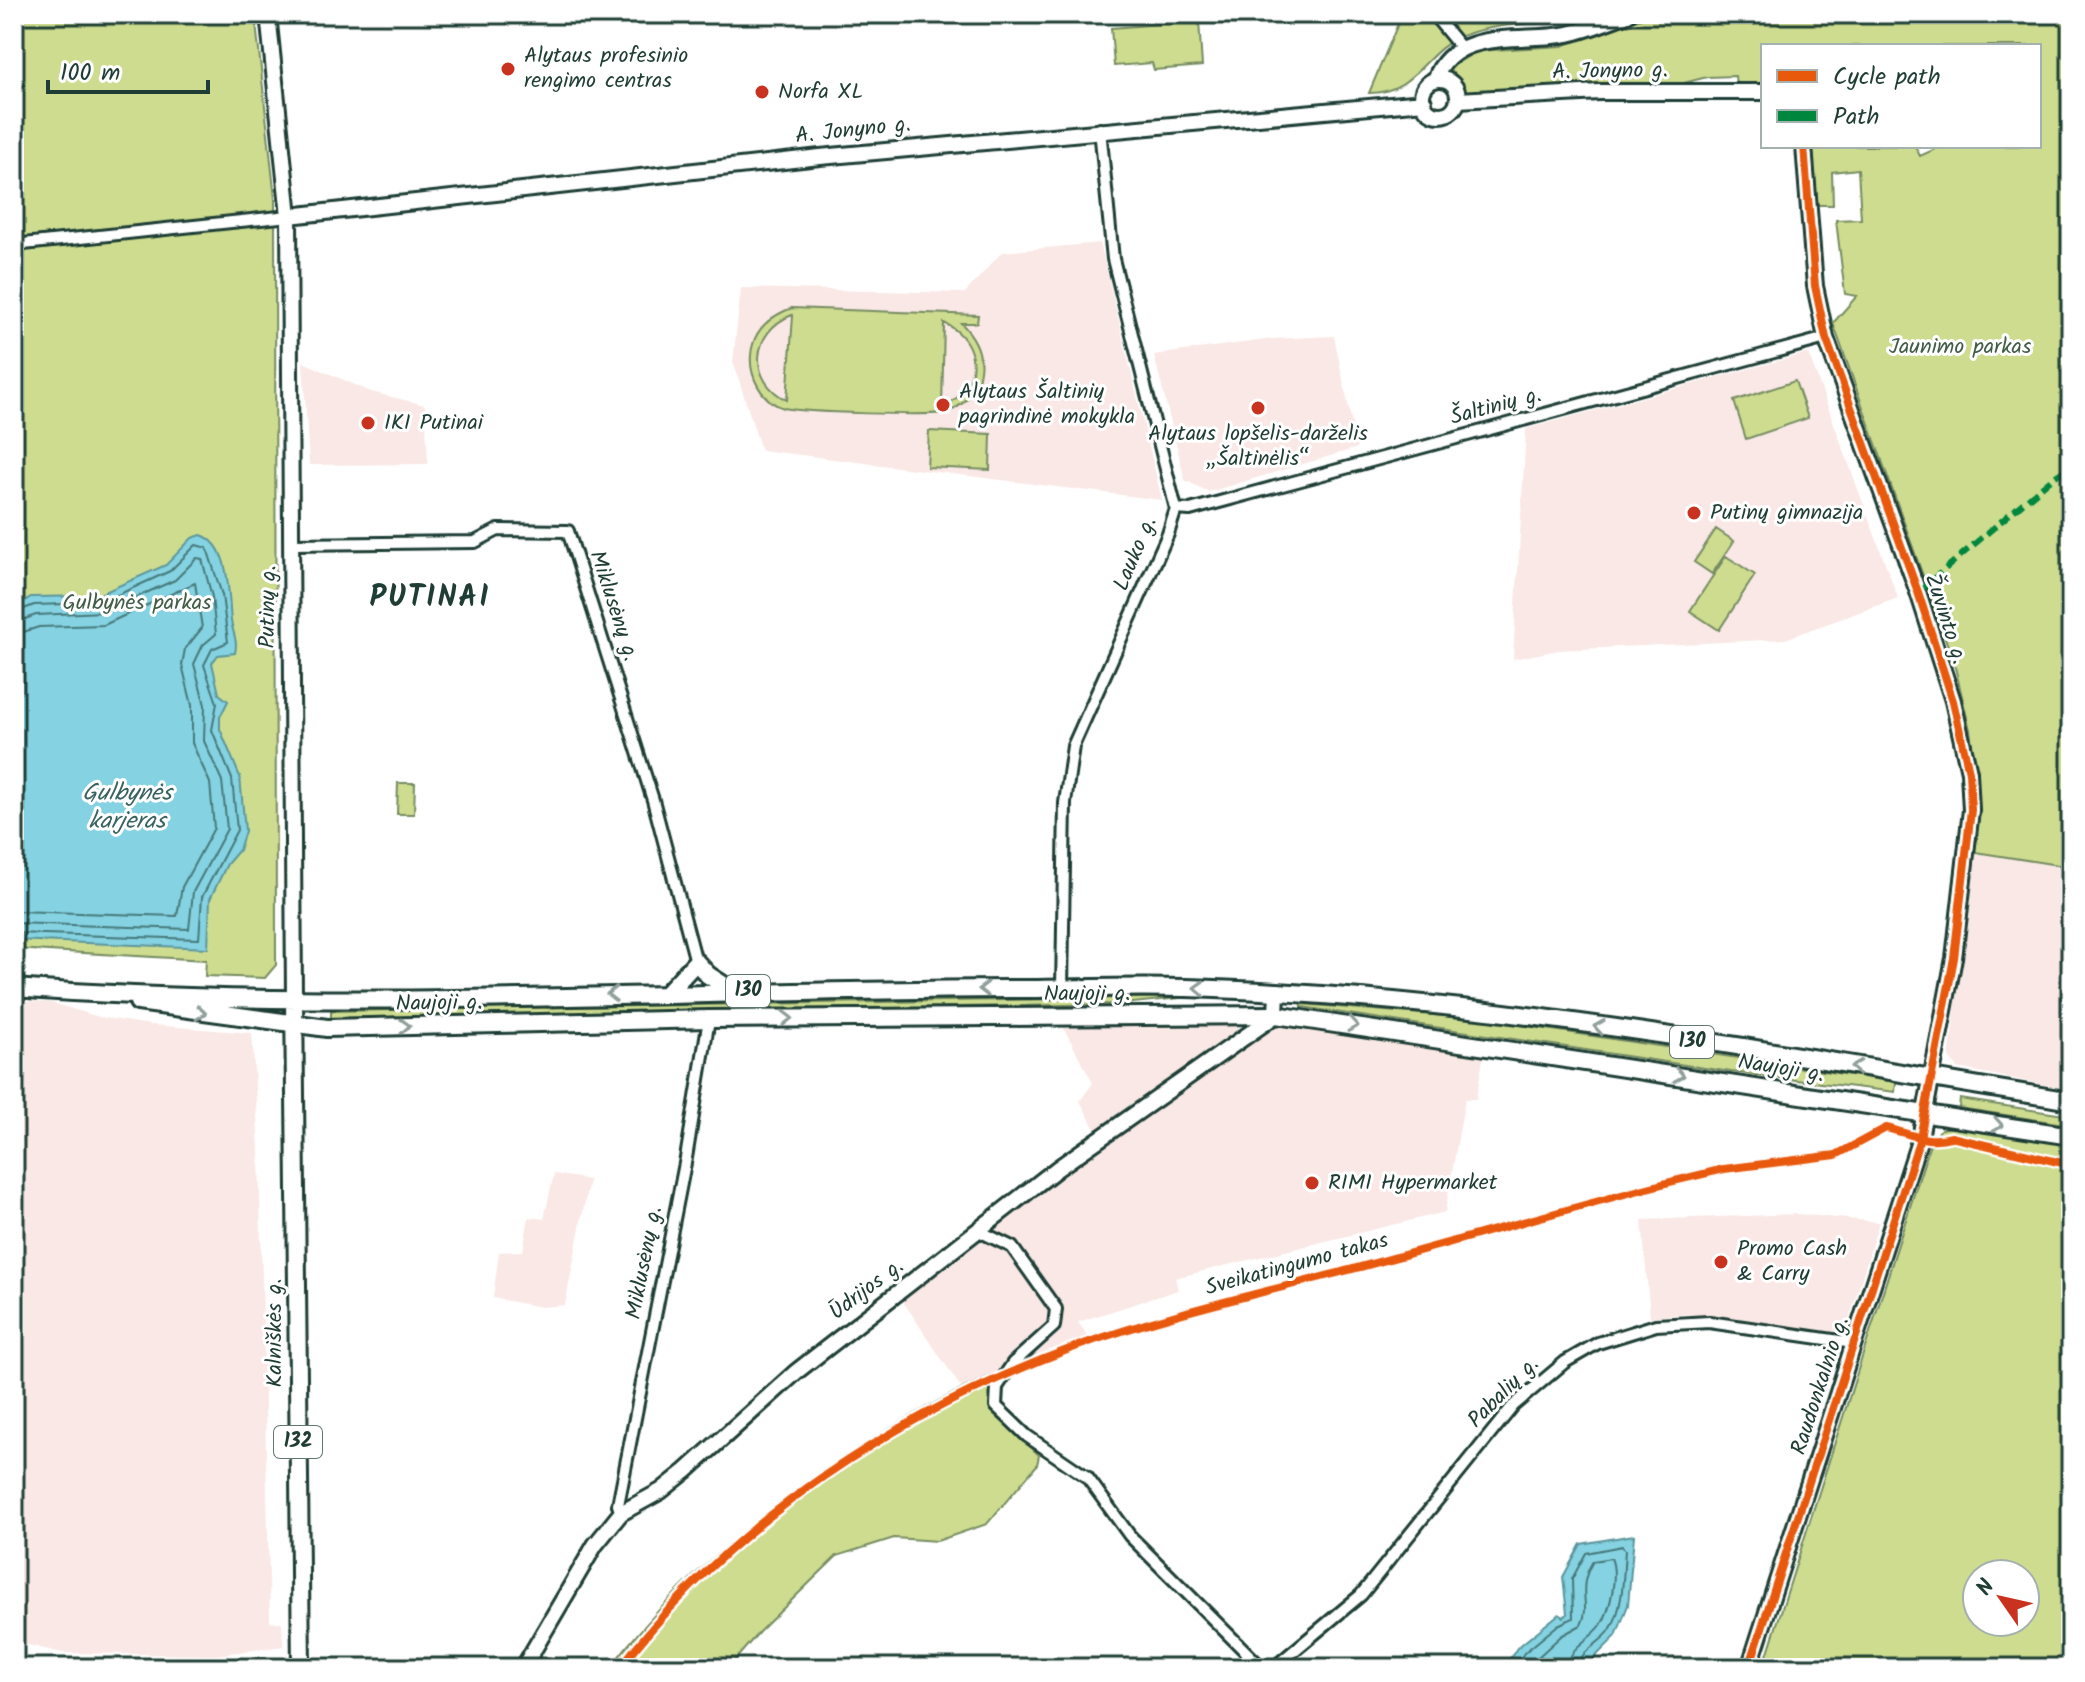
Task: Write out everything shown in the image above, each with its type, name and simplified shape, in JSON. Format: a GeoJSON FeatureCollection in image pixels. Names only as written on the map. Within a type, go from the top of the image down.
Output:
{"type":"FeatureCollection","features":[{"type":"Feature","properties":{"kind":"main road"},"geometry":{"type":"LineString","coordinates":[[667,993],[696,962],[708,975],[734,992]]}},
{"type":"Feature","properties":{"kind":"main road","name":"Naujoji g."},"geometry":{"type":"LineString","coordinates":[[14,988],[97,994],[294,998],[1062,989],[1277,991],[1487,1009],[2071,1101]]}},
{"type":"Feature","properties":{"kind":"main road","name":"Naujoji g."},"geometry":{"type":"LineString","coordinates":[[97,994],[185,1011],[327,1028],[709,1019],[1276,1015],[2071,1136]]}},
{"type":"Feature","properties":{"kind":"main road","name":"Kalniškės g."},"geometry":{"type":"LineString","coordinates":[[294,998],[301,1668]]}},
{"type":"Feature","properties":{"kind":"street","name":"Putinų g."},"geometry":{"type":"LineString","coordinates":[[268,14],[289,216],[294,998]]}},
{"type":"Feature","properties":{"kind":"street"},"geometry":{"type":"LineString","coordinates":[[1433,14],[1462,49]]}},
{"type":"Feature","properties":{"kind":"street"},"geometry":{"type":"LineString","coordinates":[[1435,80],[1451,82],[1457,90],[1458,100],[1451,111],[1440,114],[1430,111],[1424,102],[1424,91],[1435,80],[1447,59],[1462,49],[1490,40],[1568,34],[1628,14]]}},
{"type":"Feature","properties":{"kind":"street","name":"A. Jonyno g."},"geometry":{"type":"LineString","coordinates":[[1458,100],[1600,92],[1761,92]]}},
{"type":"Feature","properties":{"kind":"street","name":"A. Jonyno g."},"geometry":{"type":"LineString","coordinates":[[289,216],[1100,129],[1424,102]]}},
{"type":"Feature","properties":{"kind":"street","name":"Lauko g."},"geometry":{"type":"LineString","coordinates":[[1062,989],[1065,803],[1073,746],[1168,534],[1176,509],[1113,259],[1100,129]]}},
{"type":"Feature","properties":{"kind":"street","name":"Žuvinto g."},"geometry":{"type":"LineString","coordinates":[[1804,148],[1815,286],[1826,338],[1918,592],[1953,701],[1969,772],[1967,861],[1925,1113]]}},
{"type":"Feature","properties":{"kind":"street"},"geometry":{"type":"LineString","coordinates":[[14,245],[289,216]]}},
{"type":"Feature","properties":{"kind":"street","name":"Šaltinių g."},"geometry":{"type":"LineString","coordinates":[[1176,509],[1190,510],[1826,338]]}},
{"type":"Feature","properties":{"kind":"street","name":"Miklusėnų g."},"geometry":{"type":"LineString","coordinates":[[291,544],[475,542],[498,530],[568,531],[653,800],[696,962]]}},
{"type":"Feature","properties":{"kind":"street"},"geometry":{"type":"LineString","coordinates":[[1276,1015],[1277,991]]}},
{"type":"Feature","properties":{"kind":"street","name":"Ūdrijos g."},"geometry":{"type":"LineString","coordinates":[[523,1668],[595,1545],[621,1513],[661,1491],[796,1372],[1078,1153],[1276,1015]]}},
{"type":"Feature","properties":{"kind":"street","name":"Miklusėnų g."},"geometry":{"type":"LineString","coordinates":[[621,1513],[618,1505],[686,1158],[709,1019]]}},
{"type":"Feature","properties":{"kind":"street","name":"Raudonkalnio g."},"geometry":{"type":"LineString","coordinates":[[1749,1668],[1925,1113]]}},
{"type":"Feature","properties":{"kind":"street"},"geometry":{"type":"LineString","coordinates":[[979,1231],[1012,1247],[1020,1255],[1056,1309],[1057,1317],[1054,1326],[1004,1376],[994,1397],[996,1406],[1027,1436],[1087,1477],[1130,1536],[1265,1668]]}},
{"type":"Feature","properties":{"kind":"street","name":"Pabalių g."},"geometry":{"type":"LineString","coordinates":[[1265,1668],[1277,1665],[1361,1595],[1513,1406],[1565,1362],[1598,1343],[1656,1325],[1709,1322],[1854,1343]]}},
{"type":"Feature","properties":{"kind":"shaded area","name":"Alytaus Šaltinių pagrindinė mokykla"},"geometry":{"type":"Polygon","coordinates":[[[1100,243],[1162,500],[761,450],[733,361],[741,288],[965,293],[1002,252],[1100,243]]]}},
{"type":"Feature","properties":{"kind":"shaded area","name":"Alytaus lopšelis-darželis „Šaltinėlis“"},"geometry":{"type":"Polygon","coordinates":[[[1334,336],[1357,448],[1209,492],[1185,480],[1154,355],[1272,339],[1334,336]]]}},
{"type":"Feature","properties":{"kind":"shaded area","name":"Putinų gimnazija"},"geometry":{"type":"Polygon","coordinates":[[[1808,353],[1898,598],[1785,639],[1559,650],[1513,659],[1526,429],[1808,353]]]}},
{"type":"Feature","properties":{"kind":"shaded area"},"geometry":{"type":"Polygon","coordinates":[[[303,362],[371,392],[425,405],[428,464],[309,465],[303,362]]]}},
{"type":"Feature","properties":{"kind":"shaded area"},"geometry":{"type":"Polygon","coordinates":[[[1975,852],[2071,867],[2071,1090],[1958,1068],[1949,1058],[1975,852]]]}},
{"type":"Feature","properties":{"kind":"shaded area"},"geometry":{"type":"Polygon","coordinates":[[[14,1000],[52,1003],[99,1017],[151,1025],[252,1033],[259,1152],[270,1622],[282,1622],[283,1646],[216,1655],[63,1653],[14,1642],[14,1000]]]}},
{"type":"Feature","properties":{"kind":"shaded area"},"geometry":{"type":"Polygon","coordinates":[[[1061,1023],[1232,1023],[1238,1028],[1233,1036],[1096,1131],[1080,1101],[1093,1083],[1061,1023]]]}},
{"type":"Feature","properties":{"kind":"shaded area"},"geometry":{"type":"Polygon","coordinates":[[[1271,1026],[1346,1033],[1484,1054],[1476,1099],[1465,1099],[1445,1212],[1175,1278],[1178,1290],[1078,1322],[1089,1338],[962,1389],[902,1300],[1101,1143],[1271,1026]]]}},
{"type":"Feature","properties":{"kind":"shaded area"},"geometry":{"type":"Polygon","coordinates":[[[554,1174],[589,1180],[565,1305],[541,1307],[493,1298],[499,1252],[523,1251],[529,1217],[544,1219],[554,1174]]]}},
{"type":"Feature","properties":{"kind":"shaded area"},"geometry":{"type":"Polygon","coordinates":[[[1797,1214],[1879,1222],[1845,1333],[1684,1314],[1650,1317],[1642,1220],[1797,1214]]]}},
{"type":"Feature","properties":{"kind":"green space","name":"Gulbynės parkas"},"geometry":{"type":"Polygon","coordinates":[[[14,14],[255,14],[275,199],[276,965],[265,978],[205,976],[206,960],[14,949],[14,14]]]}},
{"type":"Feature","properties":{"kind":"green space"},"geometry":{"type":"Polygon","coordinates":[[[1402,14],[1597,14],[1564,21],[1495,27],[1462,36],[1438,51],[1398,86],[1369,93],[1402,14]]]}},
{"type":"Feature","properties":{"kind":"green space","name":"Jaunimo parkas"},"geometry":{"type":"Polygon","coordinates":[[[1652,14],[2071,14],[2071,867],[1975,852],[1977,788],[1970,730],[1954,663],[1833,323],[1857,296],[1845,294],[1836,220],[1861,219],[1858,169],[1832,172],[1833,205],[1816,205],[1813,148],[1916,148],[1920,156],[1938,148],[2041,148],[2041,44],[1761,44],[1761,83],[1736,84],[1735,76],[1707,77],[1672,86],[1454,93],[1445,84],[1448,69],[1477,51],[1562,46],[1652,14]]]}},
{"type":"Feature","properties":{"kind":"green space"},"geometry":{"type":"Polygon","coordinates":[[[1199,21],[1202,66],[1154,70],[1152,63],[1114,66],[1111,28],[1199,21]]]}},
{"type":"Feature","properties":{"kind":"green space"},"geometry":{"type":"Polygon","coordinates":[[[792,308],[978,315],[977,323],[961,323],[979,350],[981,364],[977,384],[970,396],[948,412],[815,411],[776,405],[758,387],[752,371],[751,355],[759,331],[792,308]],[[793,316],[768,332],[759,356],[765,381],[774,392],[787,400],[793,316]],[[944,323],[942,407],[965,389],[973,365],[966,341],[944,323]]]}},
{"type":"Feature","properties":{"kind":"green space"},"geometry":{"type":"Polygon","coordinates":[[[1795,381],[1808,418],[1746,439],[1734,401],[1795,381]]]}},
{"type":"Feature","properties":{"kind":"green space"},"geometry":{"type":"Polygon","coordinates":[[[929,431],[991,434],[990,470],[927,467],[929,431]]]}},
{"type":"Feature","properties":{"kind":"green space"},"geometry":{"type":"Polygon","coordinates":[[[1716,529],[1734,541],[1712,574],[1694,562],[1716,529]]]}},
{"type":"Feature","properties":{"kind":"green space"},"geometry":{"type":"Polygon","coordinates":[[[1726,556],[1755,575],[1719,630],[1690,611],[1726,556]]]}},
{"type":"Feature","properties":{"kind":"green space"},"geometry":{"type":"Polygon","coordinates":[[[398,783],[415,783],[414,814],[397,814],[398,783]]]}},
{"type":"Feature","properties":{"kind":"green space"},"geometry":{"type":"Polygon","coordinates":[[[1189,997],[1124,1004],[331,1018],[331,1011],[1189,997]]]}},
{"type":"Feature","properties":{"kind":"green space"},"geometry":{"type":"Polygon","coordinates":[[[1302,1004],[1481,1019],[1896,1082],[1895,1092],[1731,1072],[1302,1007],[1302,1004]]]}},
{"type":"Feature","properties":{"kind":"green space"},"geometry":{"type":"Polygon","coordinates":[[[1960,1099],[2071,1116],[2071,1125],[1959,1108],[1960,1099]]]}},
{"type":"Feature","properties":{"kind":"green space"},"geometry":{"type":"Polygon","coordinates":[[[1954,1127],[2071,1145],[2071,1668],[1763,1668],[1930,1144],[1941,1129],[1954,1127]]]}},
{"type":"Feature","properties":{"kind":"green space"},"geometry":{"type":"Polygon","coordinates":[[[990,1376],[991,1400],[996,1410],[1039,1455],[1037,1465],[987,1524],[937,1541],[894,1538],[837,1556],[759,1632],[728,1668],[610,1668],[646,1624],[688,1581],[783,1500],[887,1430],[990,1376]]]}},
{"type":"Feature","properties":{"kind":"water","name":"Gulbynės karjeras"},"geometry":{"type":"Polygon","coordinates":[[[201,535],[211,540],[218,549],[228,585],[235,653],[218,655],[212,663],[219,694],[228,701],[220,717],[220,729],[240,777],[245,831],[239,850],[227,864],[210,899],[208,948],[14,940],[14,607],[31,597],[96,596],[166,565],[192,538],[201,535]]]}},
{"type":"Feature","properties":{"kind":"water"},"geometry":{"type":"Polygon","coordinates":[[[1634,1535],[1628,1605],[1616,1636],[1584,1668],[1504,1668],[1517,1648],[1559,1614],[1564,1617],[1567,1614],[1563,1577],[1581,1544],[1634,1535]]]}},
{"type":"Feature","properties":{"kind":"marked path"},"geometry":{"type":"LineString","coordinates":[[1918,592],[2051,479],[2071,466]]}},
{"type":"Feature","properties":{"kind":"cycle path"},"geometry":{"type":"LineString","coordinates":[[1749,1668],[1920,1138],[1954,958],[1971,810],[1969,772],[1953,701],[1918,592],[1826,338],[1815,286],[1804,148]]}},
{"type":"Feature","properties":{"kind":"cycle path","name":"Sveikatingumo takas"},"geometry":{"type":"LineString","coordinates":[[620,1668],[665,1614],[714,1564],[768,1518],[825,1476],[884,1437],[946,1403],[1010,1373],[1108,1335],[1670,1182],[1724,1169],[1836,1155],[1886,1128],[1926,1139],[1951,1137],[2071,1165]]}},
{"type":"Feature","properties":{"kind":"place","name":"Alytaus profesinio rengimo centras"},"geometry":{"type":"Point","coordinates":[508,69]}},
{"type":"Feature","properties":{"kind":"place","name":"Norfa XL"},"geometry":{"type":"Point","coordinates":[762,92]}},
{"type":"Feature","properties":{"kind":"place","name":"Alytaus Šaltinių pagrindinė mokykla"},"geometry":{"type":"Point","coordinates":[943,405]}},
{"type":"Feature","properties":{"kind":"place","name":"Alytaus lopšelis-darželis „Šaltinėlis“"},"geometry":{"type":"Point","coordinates":[1258,408]}},
{"type":"Feature","properties":{"kind":"place","name":"IKI Putinai"},"geometry":{"type":"Point","coordinates":[368,423]}},
{"type":"Feature","properties":{"kind":"place","name":"Putinų gimnazija"},"geometry":{"type":"Point","coordinates":[1694,513]}},
{"type":"Feature","properties":{"kind":"place","name":"RIMI Hypermarket"},"geometry":{"type":"Point","coordinates":[1312,1183]}},
{"type":"Feature","properties":{"kind":"place","name":"Promo Cash & Carry"},"geometry":{"type":"Point","coordinates":[1721,1262]}},
{"type":"Feature","properties":{"kind":"district","name":"PUTINAI"},"geometry":{"type":"Point","coordinates":[430,598]}}]}
